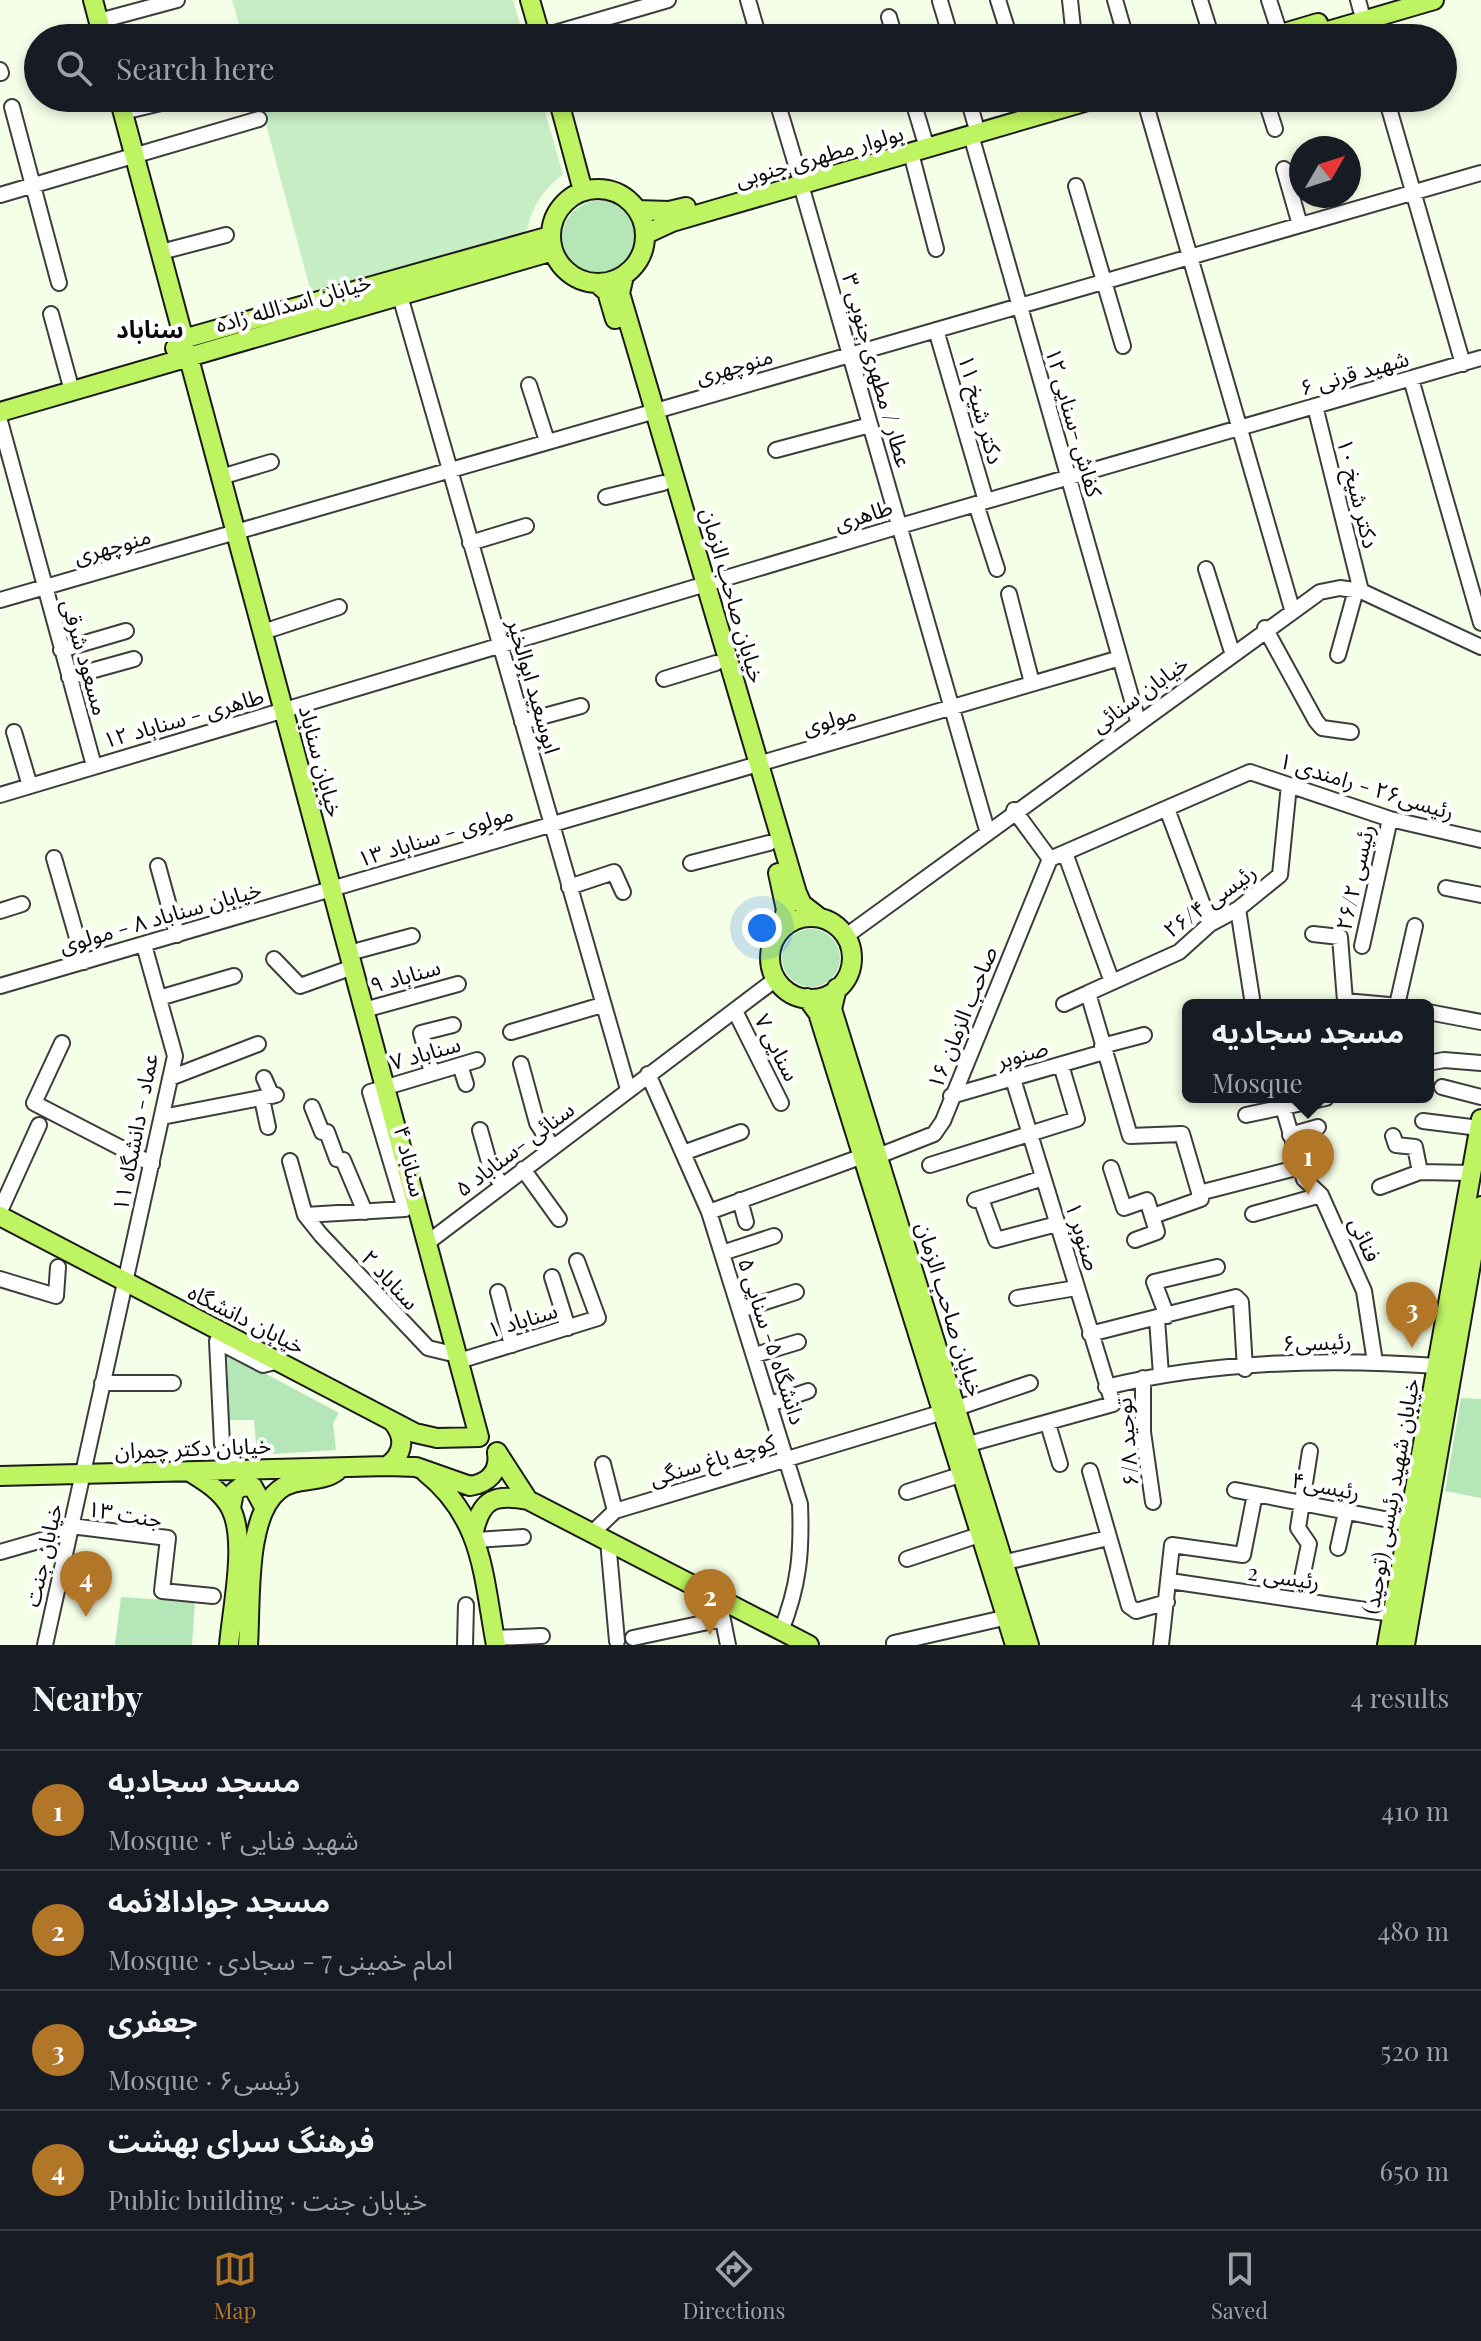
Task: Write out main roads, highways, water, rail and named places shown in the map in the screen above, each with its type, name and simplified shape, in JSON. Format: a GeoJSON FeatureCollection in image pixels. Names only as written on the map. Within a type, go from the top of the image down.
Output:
{"type":"FeatureCollection","features":[{"type":"Feature","properties":{"kind":"main road"},"geometry":{"type":"LineString","coordinates":[[93,0],[99,24]]}},
{"type":"Feature","properties":{"kind":"main road"},"geometry":{"type":"LineString","coordinates":[[530,0],[537,24]]}},
{"type":"Feature","properties":{"kind":"main road"},"geometry":{"type":"LineString","coordinates":[[1343,24],[1397,0]]}},
{"type":"Feature","properties":{"kind":"main road"},"geometry":{"type":"LineString","coordinates":[[1330,24],[1434,0]]}},
{"type":"Feature","properties":{"kind":"main road","name":"خیابان سناباد"},"geometry":{"type":"LineString","coordinates":[[123,112],[479,1437]]}},
{"type":"Feature","properties":{"kind":"main road"},"geometry":{"type":"LineString","coordinates":[[562,112],[583,191]]}},
{"type":"Feature","properties":{"kind":"main road","name":"بولوار مطهری جنوبی"},"geometry":{"type":"LineString","coordinates":[[638,210],[669,211],[911,153],[1009,112]]}},
{"type":"Feature","properties":{"kind":"main road","name":"بولوار مطهری جنوبی"},"geometry":{"type":"LineString","coordinates":[[646,234],[672,222],[924,138],[1042,112]]}},
{"type":"Feature","properties":{"kind":"main road"},"geometry":{"type":"LineString","coordinates":[[596,189],[620,194],[638,210],[646,234],[640,258],[624,276],[597,283],[577,279],[566,272],[551,243],[563,204],[583,191],[596,189]]}},
{"type":"Feature","properties":{"kind":"main road","name":"خیابان اسدالله زاده"},"geometry":{"type":"LineString","coordinates":[[186,348],[400,296],[551,243]]}},
{"type":"Feature","properties":{"kind":"main road","name":"خیابان اسدالله زاده"},"geometry":{"type":"LineString","coordinates":[[0,412],[139,371],[186,348],[551,243]]}},
{"type":"Feature","properties":{"kind":"main road","name":"خیابان صاحب الزمان"},"geometry":{"type":"LineString","coordinates":[[624,276],[620,293],[663,483],[700,585],[716,663],[797,893],[802,904],[820,918]]}},
{"type":"Feature","properties":{"kind":"main road","name":"خیابان صاحب الزمان"},"geometry":{"type":"LineString","coordinates":[[597,283],[608,297],[649,412],[752,764],[769,843],[785,896],[786,910],[781,930]]}},
{"type":"Feature","properties":{"kind":"main road"},"geometry":{"type":"LineString","coordinates":[[837,988],[823,997],[807,998],[792,994],[776,979],[771,948],[781,930],[799,918],[820,918],[839,928],[850,946],[851,967],[837,988],[832,1009],[870,1156]]}},
{"type":"Feature","properties":{"kind":"main road"},"geometry":{"type":"LineString","coordinates":[[807,998],[818,1013],[870,1156],[950,1410],[963,1474],[1015,1645]]}},
{"type":"Feature","properties":{"kind":"main road","name":"خیابان شهید رئیسی (توحید)"},"geometry":{"type":"LineString","coordinates":[[1387,1645],[1480,1124]]}},
{"type":"Feature","properties":{"kind":"main road","name":"خیابان شهید رئیسی (توحید)"},"geometry":{"type":"LineString","coordinates":[[1405,1645],[1477,1262],[1481,1211]]}},
{"type":"Feature","properties":{"kind":"main road","name":"خیابان دانشگاه"},"geometry":{"type":"LineString","coordinates":[[0,1214],[415,1433],[437,1438],[479,1437]]}},
{"type":"Feature","properties":{"kind":"main road","name":"خیابان صاحب الزمان"},"geometry":{"type":"LineString","coordinates":[[950,1410],[969,1444],[1029,1645]]}},
{"type":"Feature","properties":{"kind":"main road"},"geometry":{"type":"LineString","coordinates":[[387,1466],[397,1457],[402,1445],[400,1431],[392,1421]]}},
{"type":"Feature","properties":{"kind":"main road"},"geometry":{"type":"LineString","coordinates":[[479,1437],[490,1442],[528,1500]]}},
{"type":"Feature","properties":{"kind":"main road","name":"خیابان دکتر چمران"},"geometry":{"type":"LineString","coordinates":[[0,1476],[244,1471],[343,1465],[420,1468],[461,1484],[475,1485],[487,1480],[497,1467],[497,1453]]}},
{"type":"Feature","properties":{"kind":"main road"},"geometry":{"type":"LineString","coordinates":[[248,1645],[256,1535],[264,1507],[280,1488],[328,1478],[343,1465]]}},
{"type":"Feature","properties":{"kind":"main road"},"geometry":{"type":"LineString","coordinates":[[420,1468],[445,1490],[475,1536]]}},
{"type":"Feature","properties":{"kind":"main road"},"geometry":{"type":"LineString","coordinates":[[190,1472],[215,1488],[231,1508],[238,1533],[229,1645]]}},
{"type":"Feature","properties":{"kind":"main road"},"geometry":{"type":"LineString","coordinates":[[231,1508],[234,1492],[242,1486],[253,1487],[264,1507]]}},
{"type":"Feature","properties":{"kind":"main road"},"geometry":{"type":"LineString","coordinates":[[496,1642],[475,1536],[479,1511],[507,1496],[528,1500],[809,1645]]}},
{"type":"Feature","properties":{"kind":"place","name":"مسجد سجادیه"},"geometry":{"type":"Point","coordinates":[1308,1195]}},
{"type":"Feature","properties":{"kind":"place","name":"جعفری"},"geometry":{"type":"Point","coordinates":[1412,1348]}},
{"type":"Feature","properties":{"kind":"place","name":"فرهنگ سرای بهشت"},"geometry":{"type":"Point","coordinates":[86,1617]}},
{"type":"Feature","properties":{"kind":"place","name":"مسجد جوادالائمه"},"geometry":{"type":"Point","coordinates":[710,1635]}},
{"type":"Feature","properties":{"kind":"district","name":"سناباد"},"geometry":{"type":"Point","coordinates":[150,328]}}]}
